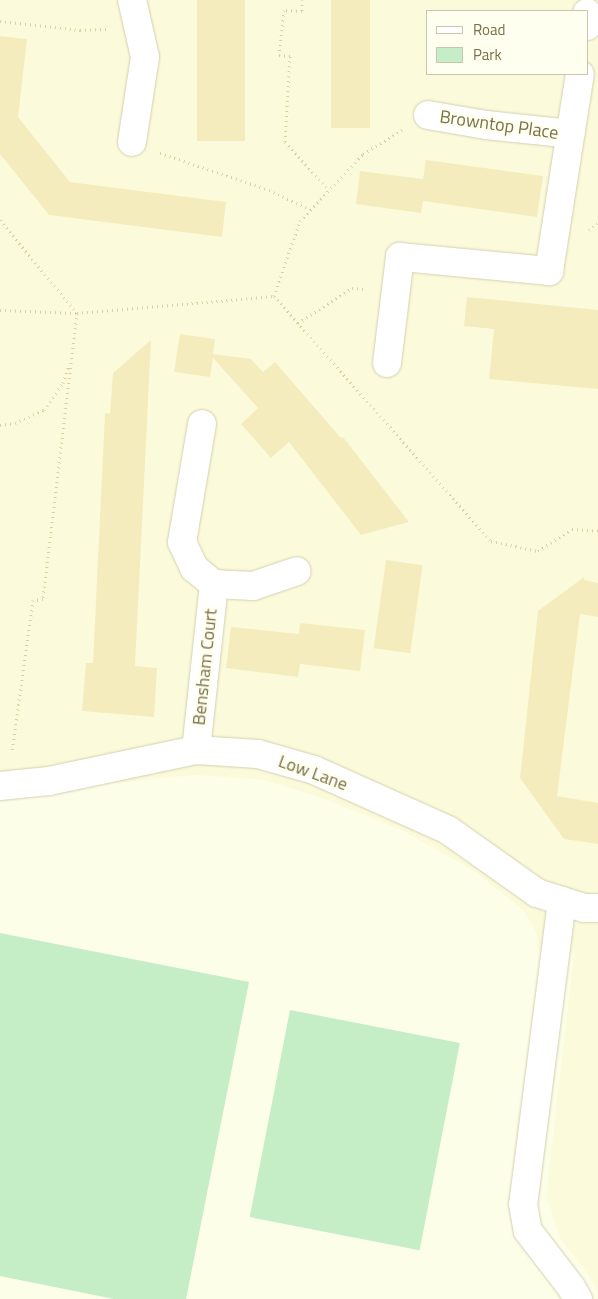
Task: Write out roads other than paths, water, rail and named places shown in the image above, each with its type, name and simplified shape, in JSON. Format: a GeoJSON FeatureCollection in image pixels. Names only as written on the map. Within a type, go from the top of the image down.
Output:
{"type":"FeatureCollection","features":[{"type":"Feature","properties":{"kind":"street"},"geometry":{"type":"LineString","coordinates":[[132,0],[145,57],[132,142]]}},
{"type":"Feature","properties":{"kind":"street","name":"Browntop Place"},"geometry":{"type":"LineString","coordinates":[[387,363],[400,257],[549,271],[553,258],[580,75]]}},
{"type":"Feature","properties":{"kind":"street","name":"Browntop Place"},"geometry":{"type":"LineString","coordinates":[[428,115],[486,125],[571,134]]}},
{"type":"Feature","properties":{"kind":"street","name":"Bensham Court"},"geometry":{"type":"LineString","coordinates":[[202,424],[182,542],[194,568],[214,584],[253,586],[296,571]]}},
{"type":"Feature","properties":{"kind":"street","name":"Bensham Court"},"geometry":{"type":"LineString","coordinates":[[196,750],[214,584]]}},
{"type":"Feature","properties":{"kind":"street","name":"Low Lane"},"geometry":{"type":"LineString","coordinates":[[4,785],[49,781],[196,750],[258,754],[314,770],[448,830],[537,893],[584,908],[598,908]]}},
{"type":"Feature","properties":{"kind":"street"},"geometry":{"type":"LineString","coordinates":[[562,901],[524,1204],[528,1231],[571,1286],[578,1299]]}}]}
